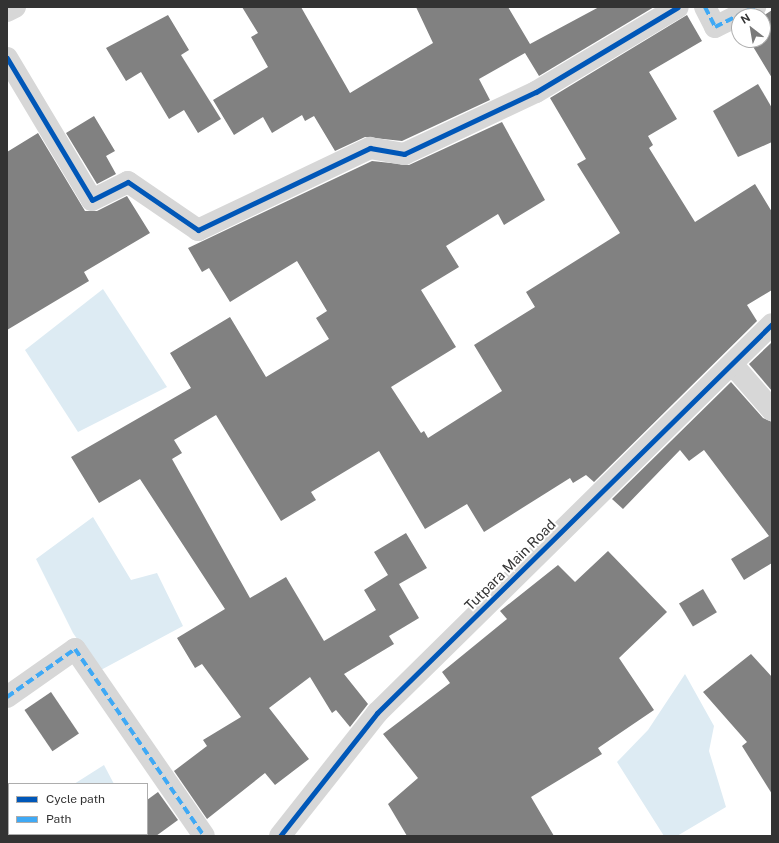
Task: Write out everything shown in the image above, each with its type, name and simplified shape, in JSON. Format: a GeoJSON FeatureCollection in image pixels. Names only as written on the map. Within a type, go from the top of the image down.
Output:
{"type":"FeatureCollection","features":[{"type":"Feature","properties":{"kind":"street"},"geometry":{"type":"LineString","coordinates":[[7,11],[15,7]]}},
{"type":"Feature","properties":{"kind":"street"},"geometry":{"type":"LineString","coordinates":[[7,58],[92,200],[128,182],[198,230],[370,148],[404,154],[536,92],[678,7]]}},
{"type":"Feature","properties":{"kind":"street"},"geometry":{"type":"LineString","coordinates":[[705,7],[715,27],[755,7]]}},
{"type":"Feature","properties":{"kind":"street","name":"Tutpara Main Road"},"geometry":{"type":"LineString","coordinates":[[280,836],[377,714],[772,324]]}},
{"type":"Feature","properties":{"kind":"street"},"geometry":{"type":"LineString","coordinates":[[732,364],[772,410]]}},
{"type":"Feature","properties":{"kind":"street"},"geometry":{"type":"LineString","coordinates":[[7,697],[75,649],[204,836]]}},
{"type":"Feature","properties":{"kind":"shaded area"},"geometry":{"type":"Polygon","coordinates":[[[103,289],[167,387],[78,432],[25,350],[103,289]]]}},
{"type":"Feature","properties":{"kind":"shaded area"},"geometry":{"type":"Polygon","coordinates":[[[93,517],[131,580],[157,573],[183,626],[99,671],[73,633],[36,559],[93,517]]]}},
{"type":"Feature","properties":{"kind":"shaded area"},"geometry":{"type":"Polygon","coordinates":[[[685,674],[714,726],[709,751],[726,807],[677,836],[664,836],[617,762],[648,730],[685,674]]]}},
{"type":"Feature","properties":{"kind":"shaded area"},"geometry":{"type":"Polygon","coordinates":[[[104,765],[113,783],[76,783],[104,765]]]}},
{"type":"Feature","properties":{"kind":"shaded area"},"geometry":{"type":"Polygon","coordinates":[[[31,835],[140,835],[140,836],[31,835]]]}},
{"type":"Feature","properties":{"kind":"building"},"geometry":{"type":"Polygon","coordinates":[[[242,7],[301,7],[350,93],[433,43],[416,7],[508,7],[530,44],[599,7],[654,7],[539,76],[525,53],[479,79],[490,100],[402,141],[365,137],[335,151],[314,116],[305,121],[302,115],[272,133],[263,117],[234,135],[213,100],[268,67],[251,37],[258,33],[242,7]]]}},
{"type":"Feature","properties":{"kind":"building"},"geometry":{"type":"Polygon","coordinates":[[[772,10],[772,78],[754,48],[771,48],[772,10]]]}},
{"type":"Feature","properties":{"kind":"building"},"geometry":{"type":"Polygon","coordinates":[[[168,15],[189,50],[181,55],[221,119],[198,133],[184,110],[169,119],[141,72],[126,81],[106,48],[168,15]]]}},
{"type":"Feature","properties":{"kind":"building"},"geometry":{"type":"Polygon","coordinates":[[[687,15],[702,41],[649,72],[677,119],[648,136],[653,145],[649,148],[695,222],[755,184],[772,212],[772,290],[747,305],[757,321],[594,482],[586,475],[573,483],[570,478],[484,532],[467,504],[425,529],[379,451],[311,492],[316,500],[281,521],[216,415],[174,440],[182,453],[172,459],[250,598],[286,577],[324,641],[376,610],[364,590],[388,575],[374,552],[406,533],[427,568],[399,584],[419,618],[389,636],[394,644],[344,674],[368,704],[350,727],[336,710],[332,713],[310,677],[269,708],[309,759],[275,785],[265,773],[207,819],[174,771],[207,746],[203,740],[241,717],[202,664],[195,668],[177,638],[225,609],[140,479],[99,503],[71,457],[191,388],[170,353],[230,317],[266,377],[329,339],[316,318],[327,311],[297,261],[230,302],[209,268],[202,272],[188,248],[372,161],[409,165],[502,122],[545,200],[504,225],[498,214],[446,246],[459,267],[421,290],[456,347],[391,387],[421,433],[424,431],[428,438],[502,391],[474,345],[535,307],[526,292],[620,233],[577,164],[586,159],[550,98],[687,15]]]}},
{"type":"Feature","properties":{"kind":"building"},"geometry":{"type":"Polygon","coordinates":[[[758,84],[772,108],[772,142],[738,157],[713,111],[758,84]]]}},
{"type":"Feature","properties":{"kind":"building"},"geometry":{"type":"Polygon","coordinates":[[[94,116],[115,151],[106,156],[116,174],[97,184],[66,133],[94,116]]]}},
{"type":"Feature","properties":{"kind":"building"},"geometry":{"type":"Polygon","coordinates":[[[38,133],[85,211],[97,211],[127,196],[150,233],[84,272],[89,281],[7,330],[7,152],[38,133]]]}},
{"type":"Feature","properties":{"kind":"building"},"geometry":{"type":"Polygon","coordinates":[[[771,343],[772,344],[772,391],[749,364],[771,343]]]}},
{"type":"Feature","properties":{"kind":"building"},"geometry":{"type":"Polygon","coordinates":[[[731,382],[763,418],[772,422],[772,563],[744,580],[731,559],[769,536],[704,450],[689,461],[680,450],[623,509],[612,499],[731,382]]]}},
{"type":"Feature","properties":{"kind":"building"},"geometry":{"type":"Polygon","coordinates":[[[608,551],[667,612],[619,658],[654,710],[598,748],[602,754],[531,797],[554,836],[407,836],[388,804],[418,778],[383,734],[450,683],[442,672],[507,619],[500,611],[558,565],[575,582],[608,551]]]}},
{"type":"Feature","properties":{"kind":"building"},"geometry":{"type":"Polygon","coordinates":[[[703,589],[717,612],[693,627],[679,603],[703,589]]]}},
{"type":"Feature","properties":{"kind":"building"},"geometry":{"type":"Polygon","coordinates":[[[751,654],[772,677],[772,794],[742,746],[747,742],[703,692],[751,654]]]}},
{"type":"Feature","properties":{"kind":"building"},"geometry":{"type":"Polygon","coordinates":[[[51,692],[79,733],[52,751],[24,710],[51,692]]]}},
{"type":"Feature","properties":{"kind":"building"},"geometry":{"type":"Polygon","coordinates":[[[158,792],[178,820],[156,836],[147,836],[148,799],[158,792]]]}},
{"type":"Feature","properties":{"kind":"marked path"},"geometry":{"type":"LineString","coordinates":[[705,7],[715,27],[755,7]]}},
{"type":"Feature","properties":{"kind":"marked path"},"geometry":{"type":"LineString","coordinates":[[7,697],[75,649],[204,836]]}},
{"type":"Feature","properties":{"kind":"cycle path"},"geometry":{"type":"LineString","coordinates":[[7,58],[92,200],[128,182],[198,230],[370,148],[404,154],[536,92],[678,7]]}},
{"type":"Feature","properties":{"kind":"cycle path"},"geometry":{"type":"LineString","coordinates":[[280,836],[377,713],[772,324]]}}]}
